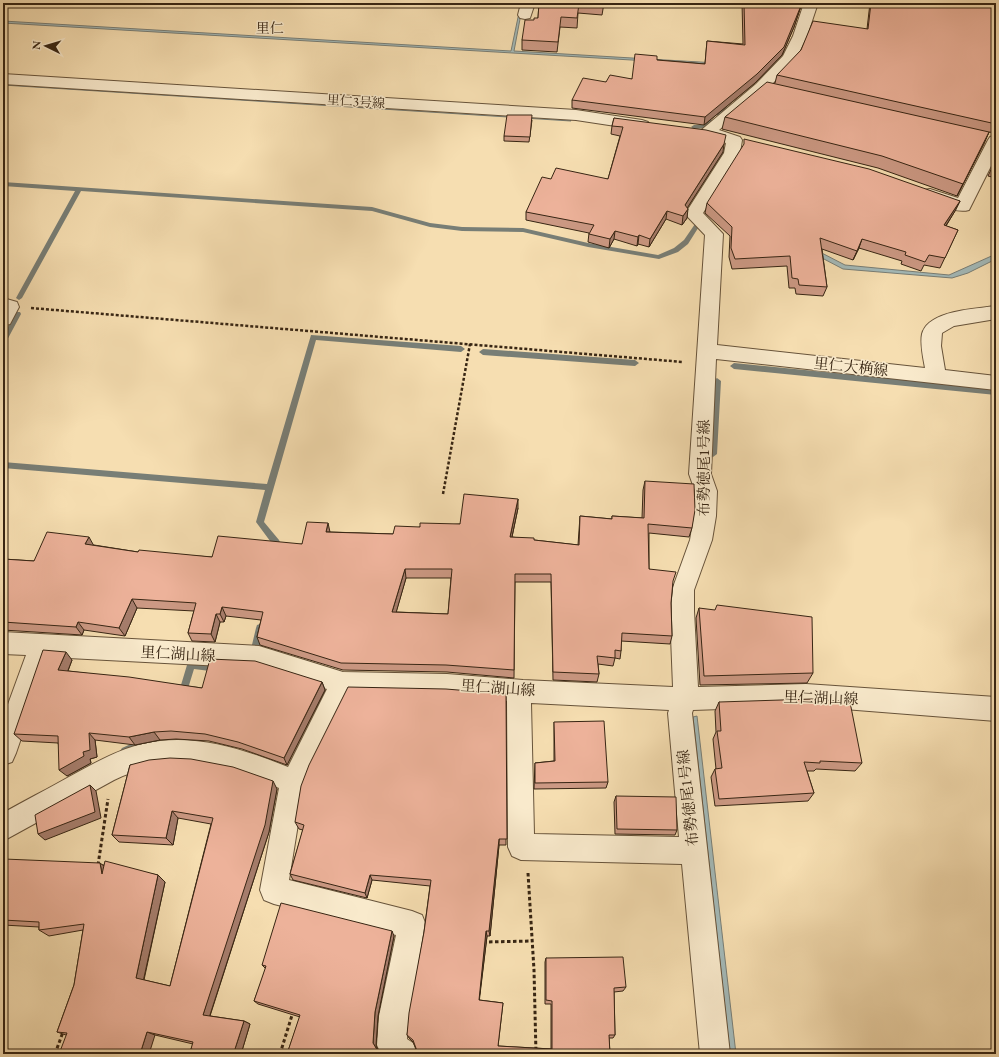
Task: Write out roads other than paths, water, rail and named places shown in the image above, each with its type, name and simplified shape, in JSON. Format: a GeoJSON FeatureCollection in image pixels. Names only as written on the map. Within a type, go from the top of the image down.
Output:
{"type":"FeatureCollection","features":[{"type":"Feature","properties":{"kind":"street","name":"布勢徳尾1号線"},"geometry":{"type":"LineString","coordinates":[[715,1054],[680,713],[685,698],[686,682],[682,611],[683,590],[701,540],[705,516],[706,491],[700,474],[714,234],[694,214],[732,153],[741,142],[700,131],[768,89],[790,58],[800,36],[811,3]]}},
{"type":"Feature","properties":{"kind":"street","name":"里仁3号線"},"geometry":{"type":"LineString","coordinates":[[3,79],[576,115],[658,127]]}},
{"type":"Feature","properties":{"kind":"street"},"geometry":{"type":"LineString","coordinates":[[913,188],[962,206],[990,139]]}},
{"type":"Feature","properties":{"kind":"street"},"geometry":{"type":"LineString","coordinates":[[936,376],[931,339],[933,330],[945,321],[996,314]]}},
{"type":"Feature","properties":{"kind":"street","name":"里仁大桷線"},"geometry":{"type":"LineString","coordinates":[[706,357],[936,376],[996,383]]}},
{"type":"Feature","properties":{"kind":"street","name":"里仁湖山線"},"geometry":{"type":"LineString","coordinates":[[3,643],[259,658],[343,683],[447,685],[685,698],[806,695],[996,709]]}},
{"type":"Feature","properties":{"kind":"street"},"geometry":{"type":"LineString","coordinates":[[3,753],[41,646]]}},
{"type":"Feature","properties":{"kind":"street"},"geometry":{"type":"LineString","coordinates":[[343,683],[290,793],[274,890],[412,925],[394,1016],[392,1045],[402,1054]]}},
{"type":"Feature","properties":{"kind":"street"},"geometry":{"type":"LineString","coordinates":[[519,690],[521,847],[694,851]]}},
{"type":"Feature","properties":{"kind":"street"},"geometry":{"type":"LineString","coordinates":[[3,828],[111,769],[132,759],[159,753],[182,751],[222,758],[274,773],[295,782]]}},
{"type":"Feature","properties":{"kind":"waterway"},"geometry":{"type":"LineString","coordinates":[[719,114],[726,107]]}},
{"type":"Feature","properties":{"kind":"waterway"},"geometry":{"type":"LineString","coordinates":[[694,127],[704,127],[710,121]]}},
{"type":"Feature","properties":{"kind":"waterway"},"geometry":{"type":"LineString","coordinates":[[3,184],[79,189]]}},
{"type":"Feature","properties":{"kind":"waterway"},"geometry":{"type":"LineString","coordinates":[[19,298],[79,189]]}},
{"type":"Feature","properties":{"kind":"waterway"},"geometry":{"type":"LineString","coordinates":[[79,189],[372,209],[430,225],[462,229],[523,230],[588,245],[659,257],[676,250],[686,242],[697,225]]}},
{"type":"Feature","properties":{"kind":"waterway"},"geometry":{"type":"LineString","coordinates":[[3,342],[18,314]]}},
{"type":"Feature","properties":{"kind":"waterway"},"geometry":{"type":"LineString","coordinates":[[280,551],[274,539],[260,522],[313,337],[461,349]]}},
{"type":"Feature","properties":{"kind":"waterway"},"geometry":{"type":"LineString","coordinates":[[483,352],[635,363]]}},
{"type":"Feature","properties":{"kind":"waterway"},"geometry":{"type":"LineString","coordinates":[[734,366],[996,392]]}},
{"type":"Feature","properties":{"kind":"waterway"},"geometry":{"type":"LineString","coordinates":[[713,454],[717,381]]}},
{"type":"Feature","properties":{"kind":"waterway"},"geometry":{"type":"LineString","coordinates":[[3,465],[270,487]]}},
{"type":"Feature","properties":{"kind":"waterway"},"geometry":{"type":"LineString","coordinates":[[255,649],[260,628]]}},
{"type":"Feature","properties":{"kind":"waterway"},"geometry":{"type":"LineString","coordinates":[[182,695],[191,665],[218,668]]}},
{"type":"Feature","properties":{"kind":"waterway"},"geometry":{"type":"LineString","coordinates":[[125,751],[151,739]]}},
{"type":"Feature","properties":{"kind":"district","name":"里仁"},"geometry":{"type":"Point","coordinates":[270,28]}}]}
